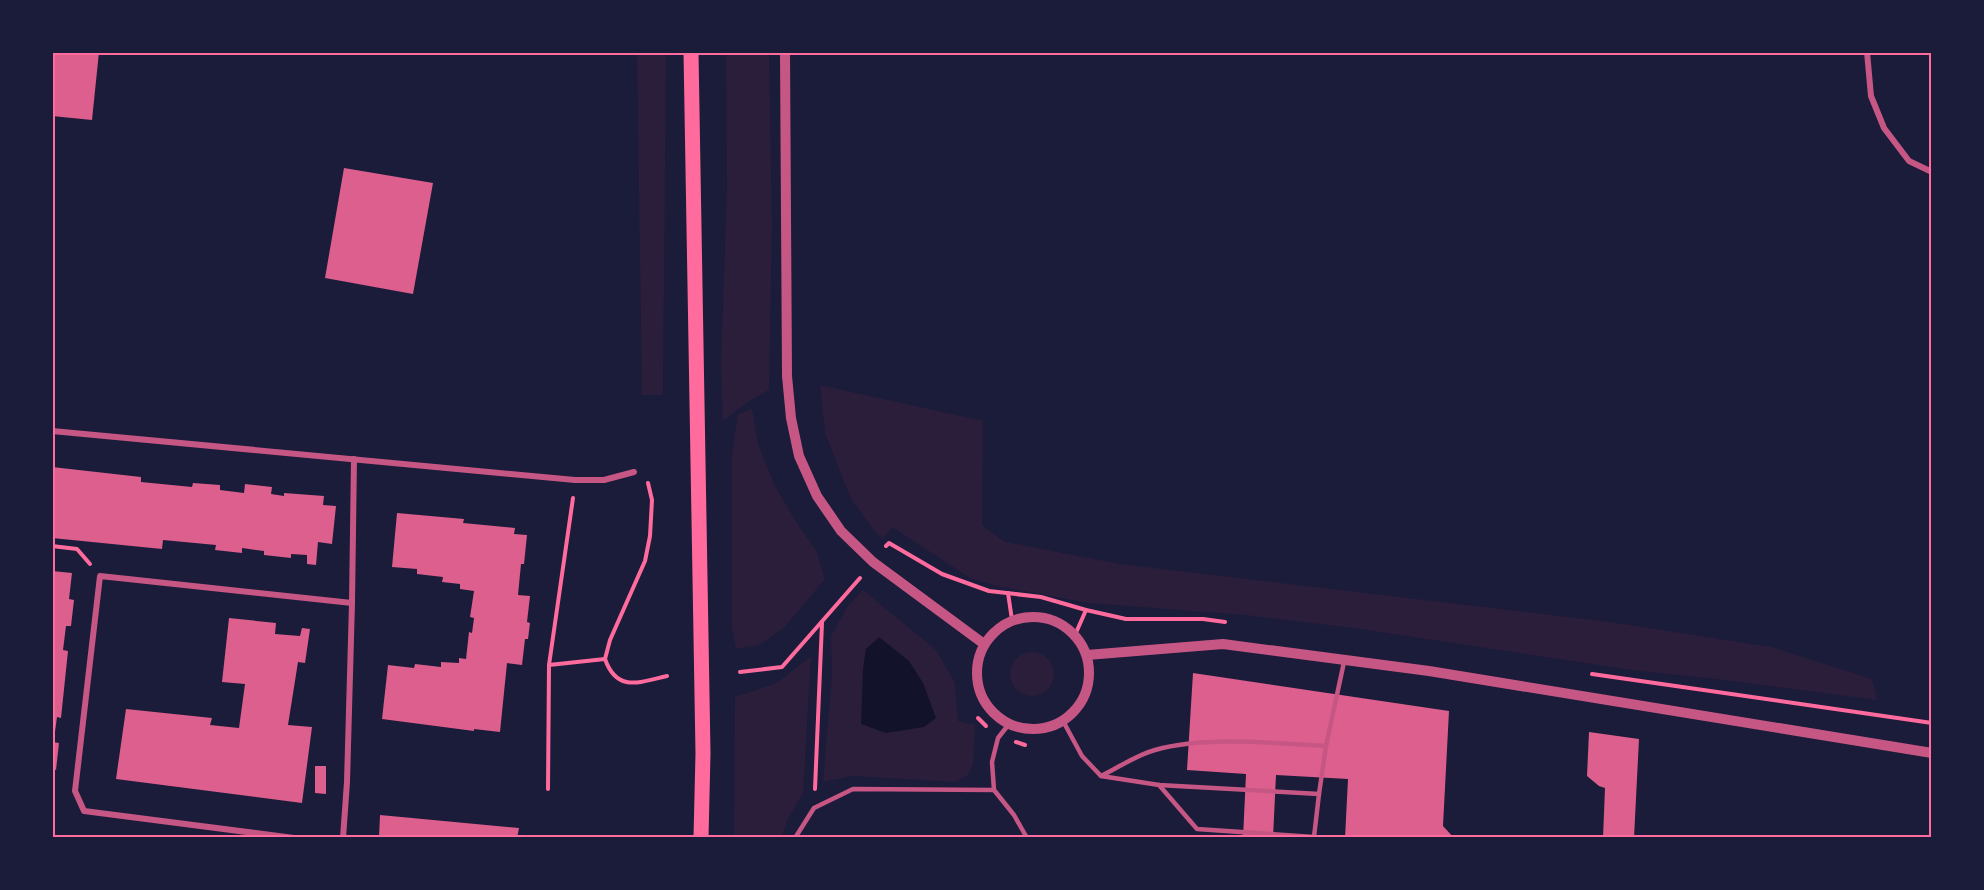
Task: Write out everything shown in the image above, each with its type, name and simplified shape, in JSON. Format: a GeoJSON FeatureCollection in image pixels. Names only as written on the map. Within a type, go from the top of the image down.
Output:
{"type":"FeatureCollection","features":[{"type":"Feature","properties":{"kind":"main road"},"geometry":{"type":"LineString","coordinates":[[691,52],[703,753],[701,837]]}},
{"type":"Feature","properties":{"kind":"street"},"geometry":{"type":"LineString","coordinates":[[785,52],[787,376],[791,418],[799,456],[817,496],[841,531],[873,562],[984,644]]}},
{"type":"Feature","properties":{"kind":"street"},"geometry":{"type":"LineString","coordinates":[[1867,52],[1871,96],[1884,128],[1909,161],[1932,172]]}},
{"type":"Feature","properties":{"kind":"street"},"geometry":{"type":"LineString","coordinates":[[52,431],[575,480],[604,480],[634,472]]}},
{"type":"Feature","properties":{"kind":"street"},"geometry":{"type":"LineString","coordinates":[[343,837],[352,603],[354,459]]}},
{"type":"Feature","properties":{"kind":"street"},"geometry":{"type":"LineString","coordinates":[[294,837],[84,811],[75,791],[100,576],[352,603]]}},
{"type":"Feature","properties":{"kind":"street"},"geometry":{"type":"LineString","coordinates":[[1029,616],[1048,618],[1065,626],[1075,635],[1087,655],[1089,674],[1086,692],[1077,708],[1063,721],[1045,728],[1027,729],[1009,724],[993,713],[982,698],[977,680],[977,662],[984,644],[996,630],[1012,620],[1029,616]]}},
{"type":"Feature","properties":{"kind":"street"},"geometry":{"type":"LineString","coordinates":[[1087,655],[1222,644],[1429,671],[1932,753]]}},
{"type":"Feature","properties":{"kind":"lane"},"geometry":{"type":"LineString","coordinates":[[1159,785],[1197,830],[1314,837],[1326,746],[1344,660]]}},
{"type":"Feature","properties":{"kind":"lane"},"geometry":{"type":"LineString","coordinates":[[1063,721],[1082,756],[1101,776],[1159,785],[1318,794]]}},
{"type":"Feature","properties":{"kind":"lane"},"geometry":{"type":"LineString","coordinates":[[1009,724],[998,738],[992,762],[993,790],[1014,815],[1027,837]]}},
{"type":"Feature","properties":{"kind":"lane"},"geometry":{"type":"LineString","coordinates":[[1101,776],[1152,750],[1183,743],[1263,742],[1326,746]]}},
{"type":"Feature","properties":{"kind":"lane"},"geometry":{"type":"LineString","coordinates":[[795,837],[814,808],[853,789],[993,790]]}},
{"type":"Feature","properties":{"kind":"path"},"geometry":{"type":"LineString","coordinates":[[634,472],[644,474],[650,486],[652,500],[650,536],[645,561],[610,640],[605,659],[614,676],[627,683],[667,676]]}},
{"type":"Feature","properties":{"kind":"path"},"geometry":{"type":"LineString","coordinates":[[548,789],[549,664],[575,480]]}},
{"type":"Feature","properties":{"kind":"path"},"geometry":{"type":"LineString","coordinates":[[52,546],[77,549]]}},
{"type":"Feature","properties":{"kind":"path"},"geometry":{"type":"LineString","coordinates":[[740,672],[782,667],[860,578]]}},
{"type":"Feature","properties":{"kind":"path"},"geometry":{"type":"LineString","coordinates":[[1008,593],[1012,620]]}},
{"type":"Feature","properties":{"kind":"path"},"geometry":{"type":"LineString","coordinates":[[1075,635],[1086,610]]}},
{"type":"Feature","properties":{"kind":"path"},"geometry":{"type":"LineString","coordinates":[[814,808],[822,623]]}},
{"type":"Feature","properties":{"kind":"path"},"geometry":{"type":"LineString","coordinates":[[549,664],[605,659]]}},
{"type":"Feature","properties":{"kind":"shaded area"},"geometry":{"type":"Polygon","coordinates":[[[637,53],[666,53],[663,395],[642,395],[637,53]]]}},
{"type":"Feature","properties":{"kind":"shaded area"},"geometry":{"type":"Polygon","coordinates":[[[726,53],[769,53],[772,228],[769,390],[749,401],[723,421],[721,363],[727,186],[726,53]]]}},
{"type":"Feature","properties":{"kind":"shaded area"},"geometry":{"type":"Polygon","coordinates":[[[820,385],[983,421],[982,525],[1005,542],[1120,564],[1610,622],[1771,647],[1872,679],[1877,700],[1638,671],[1361,629],[1245,615],[1089,603],[997,586],[970,578],[892,527],[883,538],[876,533],[851,499],[825,433],[820,385]]]}},
{"type":"Feature","properties":{"kind":"shaded area"},"geometry":{"type":"Polygon","coordinates":[[[752,409],[758,444],[774,484],[816,550],[825,579],[784,628],[759,645],[736,649],[732,628],[732,454],[738,414],[752,409]]]}},
{"type":"Feature","properties":{"kind":"shaded area"},"geometry":{"type":"Polygon","coordinates":[[[863,590],[936,650],[955,683],[958,721],[975,725],[973,764],[968,775],[956,782],[852,776],[823,782],[832,677],[831,636],[848,606],[863,590]]]}},
{"type":"Feature","properties":{"kind":"shaded area"},"geometry":{"type":"Polygon","coordinates":[[[879,637],[909,661],[923,683],[936,718],[924,727],[886,733],[861,724],[866,649],[879,637]]]}},
{"type":"Feature","properties":{"kind":"shaded area"},"geometry":{"type":"Polygon","coordinates":[[[1032,652],[1047,659],[1054,674],[1047,689],[1032,696],[1017,689],[1010,674],[1017,659],[1032,652]]]}},
{"type":"Feature","properties":{"kind":"shaded area"},"geometry":{"type":"Polygon","coordinates":[[[811,656],[803,794],[787,820],[782,837],[734,837],[735,697],[777,683],[811,656]]]}},
{"type":"Feature","properties":{"kind":"building"},"geometry":{"type":"Polygon","coordinates":[[[52,52],[99,52],[92,120],[52,116],[52,52]]]}},
{"type":"Feature","properties":{"kind":"building"},"geometry":{"type":"Polygon","coordinates":[[[344,168],[433,183],[413,294],[325,278],[344,168]]]}},
{"type":"Feature","properties":{"kind":"building"},"geometry":{"type":"Polygon","coordinates":[[[52,467],[141,477],[141,482],[192,487],[193,483],[220,485],[220,490],[244,493],[245,484],[272,487],[271,494],[284,496],[284,493],[324,496],[323,505],[336,506],[332,544],[318,542],[316,565],[307,564],[307,555],[291,554],[291,558],[264,555],[264,551],[242,548],[242,553],[215,550],[216,545],[163,540],[162,549],[52,538],[52,467]]]}},
{"type":"Feature","properties":{"kind":"building"},"geometry":{"type":"Polygon","coordinates":[[[397,513],[464,519],[463,523],[515,528],[514,534],[527,535],[518,595],[530,596],[528,639],[525,639],[522,665],[507,663],[500,732],[474,729],[474,731],[382,719],[388,665],[414,668],[415,664],[441,667],[441,662],[459,663],[459,658],[466,659],[469,632],[472,633],[474,618],[470,617],[474,591],[460,589],[460,584],[442,582],[443,577],[417,574],[417,569],[392,567],[397,513]]]}},
{"type":"Feature","properties":{"kind":"building"},"geometry":{"type":"Polygon","coordinates":[[[52,571],[72,573],[69,599],[74,600],[71,626],[66,626],[63,650],[68,651],[61,718],[57,717],[54,739],[52,571]]]}},
{"type":"Feature","properties":{"kind":"building"},"geometry":{"type":"Polygon","coordinates":[[[229,618],[276,623],[275,634],[300,636],[302,628],[310,629],[305,663],[298,662],[288,725],[312,727],[302,803],[116,779],[126,709],[212,718],[210,725],[239,728],[245,684],[222,682],[229,618]]]}},
{"type":"Feature","properties":{"kind":"building"},"geometry":{"type":"Polygon","coordinates":[[[1193,673],[1449,711],[1443,826],[1454,838],[1345,838],[1348,779],[1276,775],[1273,838],[1243,838],[1246,774],[1187,770],[1193,673]]]}},
{"type":"Feature","properties":{"kind":"building"},"geometry":{"type":"Polygon","coordinates":[[[1589,732],[1639,739],[1634,838],[1603,838],[1605,788],[1587,776],[1589,732]]]}},
{"type":"Feature","properties":{"kind":"building"},"geometry":{"type":"Polygon","coordinates":[[[52,742],[59,743],[56,770],[52,769],[52,742]]]}},
{"type":"Feature","properties":{"kind":"building"},"geometry":{"type":"Polygon","coordinates":[[[315,766],[326,766],[326,794],[315,793],[315,766]]]}},
{"type":"Feature","properties":{"kind":"building"},"geometry":{"type":"Polygon","coordinates":[[[380,815],[519,828],[517,838],[379,838],[380,815]]]}}]}
